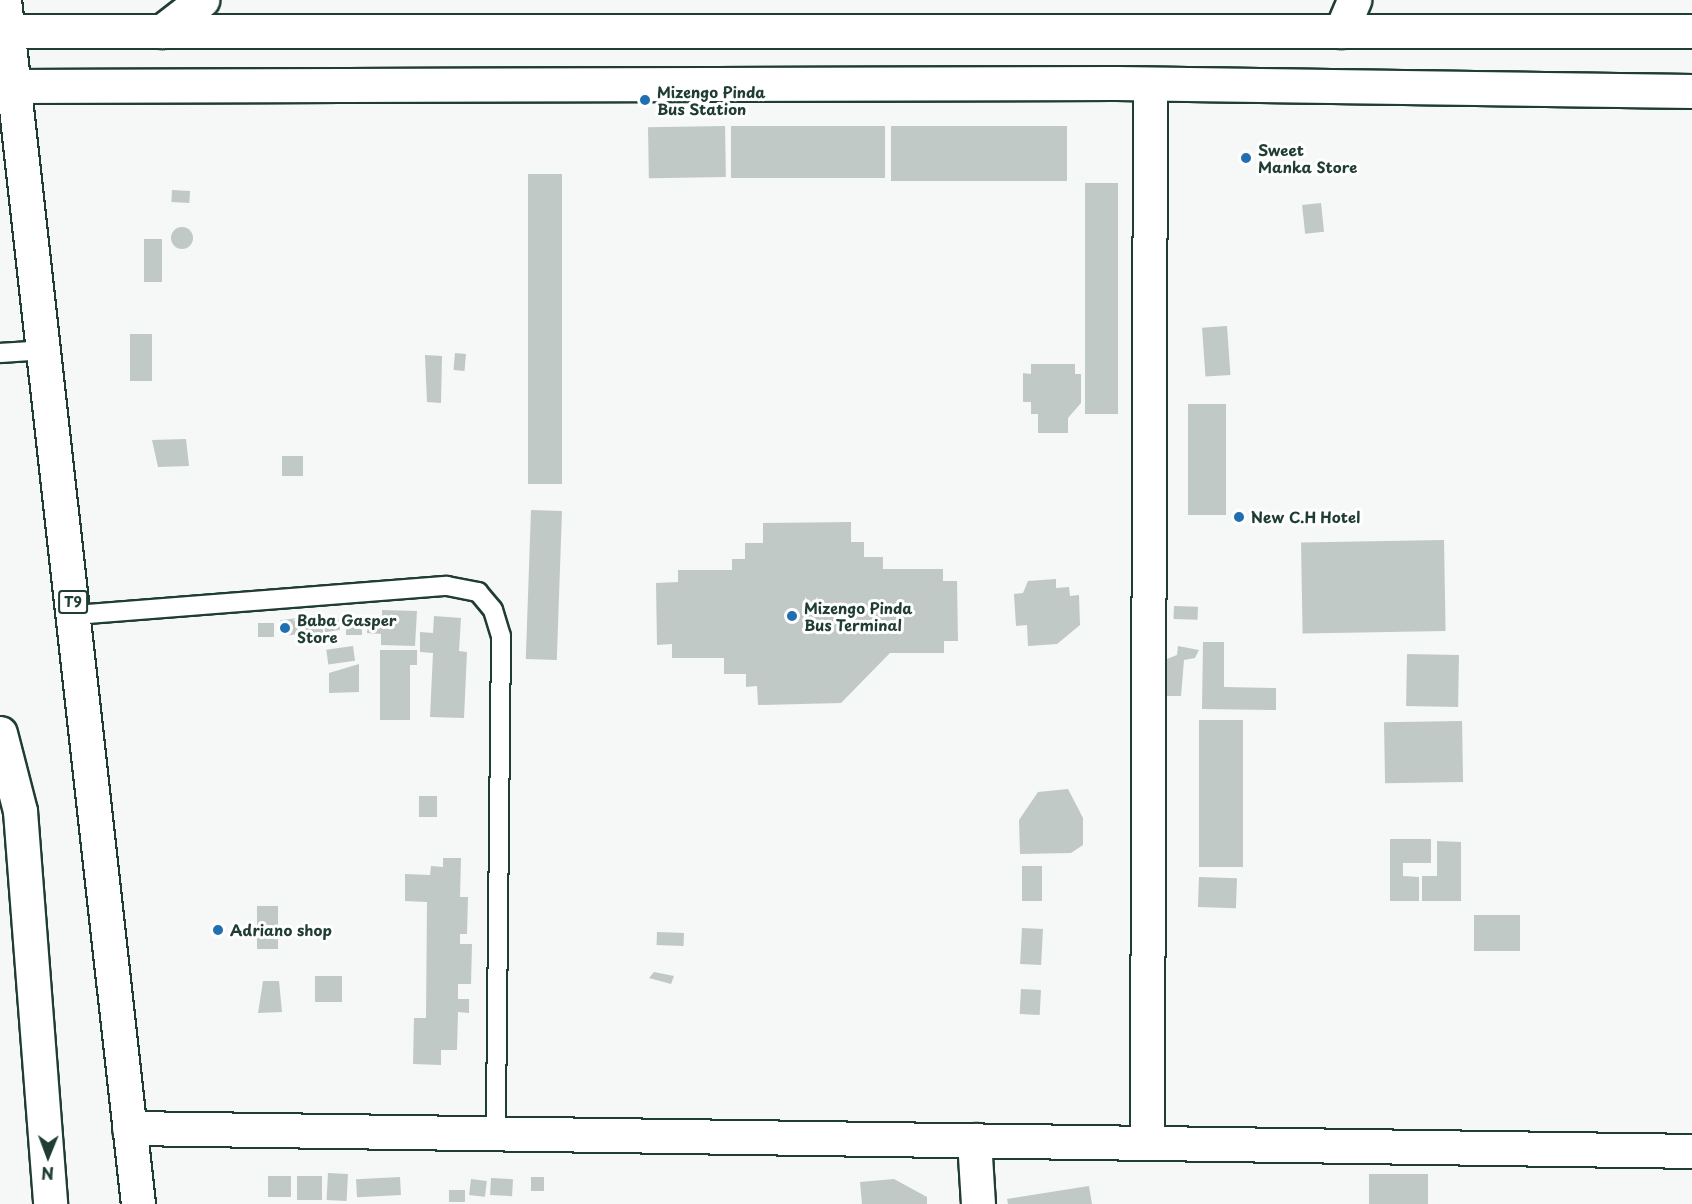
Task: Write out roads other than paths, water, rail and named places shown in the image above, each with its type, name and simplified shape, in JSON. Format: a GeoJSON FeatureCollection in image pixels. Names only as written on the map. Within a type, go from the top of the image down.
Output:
{"type":"FeatureCollection","features":[{"type":"Feature","properties":{"kind":"main road"},"geometry":{"type":"LineString","coordinates":[[162,31],[202,0]]}},
{"type":"Feature","properties":{"kind":"main road"},"geometry":{"type":"LineString","coordinates":[[1341,31],[1354,0]]}},
{"type":"Feature","properties":{"kind":"main road"},"geometry":{"type":"LineString","coordinates":[[5,16],[162,31],[1692,31]]}},
{"type":"Feature","properties":{"kind":"main road","name":"T9"},"geometry":{"type":"LineString","coordinates":[[5,16],[47,350],[138,1204]]}},
{"type":"Feature","properties":{"kind":"main road"},"geometry":{"type":"LineString","coordinates":[[1147,1140],[1150,84]]}},
{"type":"Feature","properties":{"kind":"main road"},"geometry":{"type":"LineString","coordinates":[[14,86],[1150,84],[1692,91]]}},
{"type":"Feature","properties":{"kind":"main road"},"geometry":{"type":"LineString","coordinates":[[0,733],[20,811],[50,1204]]}},
{"type":"Feature","properties":{"kind":"main road"},"geometry":{"type":"LineString","coordinates":[[129,1128],[974,1140],[1147,1140],[1692,1151]]}},
{"type":"Feature","properties":{"kind":"main road"},"geometry":{"type":"LineString","coordinates":[[974,1140],[978,1204]]}},
{"type":"Feature","properties":{"kind":"lane"},"geometry":{"type":"LineString","coordinates":[[0,353],[47,350]]}},
{"type":"Feature","properties":{"kind":"lane"},"geometry":{"type":"LineString","coordinates":[[75,615],[447,586],[478,592],[493,610],[501,636],[496,1134]]}},
{"type":"Feature","properties":{"kind":"place","name":"Mizengo Pinda Bus Station"},"geometry":{"type":"Point","coordinates":[645,100]}},
{"type":"Feature","properties":{"kind":"place","name":"Sweet Manka Store"},"geometry":{"type":"Point","coordinates":[1246,158]}},
{"type":"Feature","properties":{"kind":"place","name":"New C.H Hotel"},"geometry":{"type":"Point","coordinates":[1239,517]}},
{"type":"Feature","properties":{"kind":"place","name":"Mizengo Pinda Bus Terminal"},"geometry":{"type":"Point","coordinates":[792,616]}},
{"type":"Feature","properties":{"kind":"place","name":"Baba Gasper Store"},"geometry":{"type":"Point","coordinates":[285,628]}},
{"type":"Feature","properties":{"kind":"place","name":"Adriano shop"},"geometry":{"type":"Point","coordinates":[218,930]}}]}
